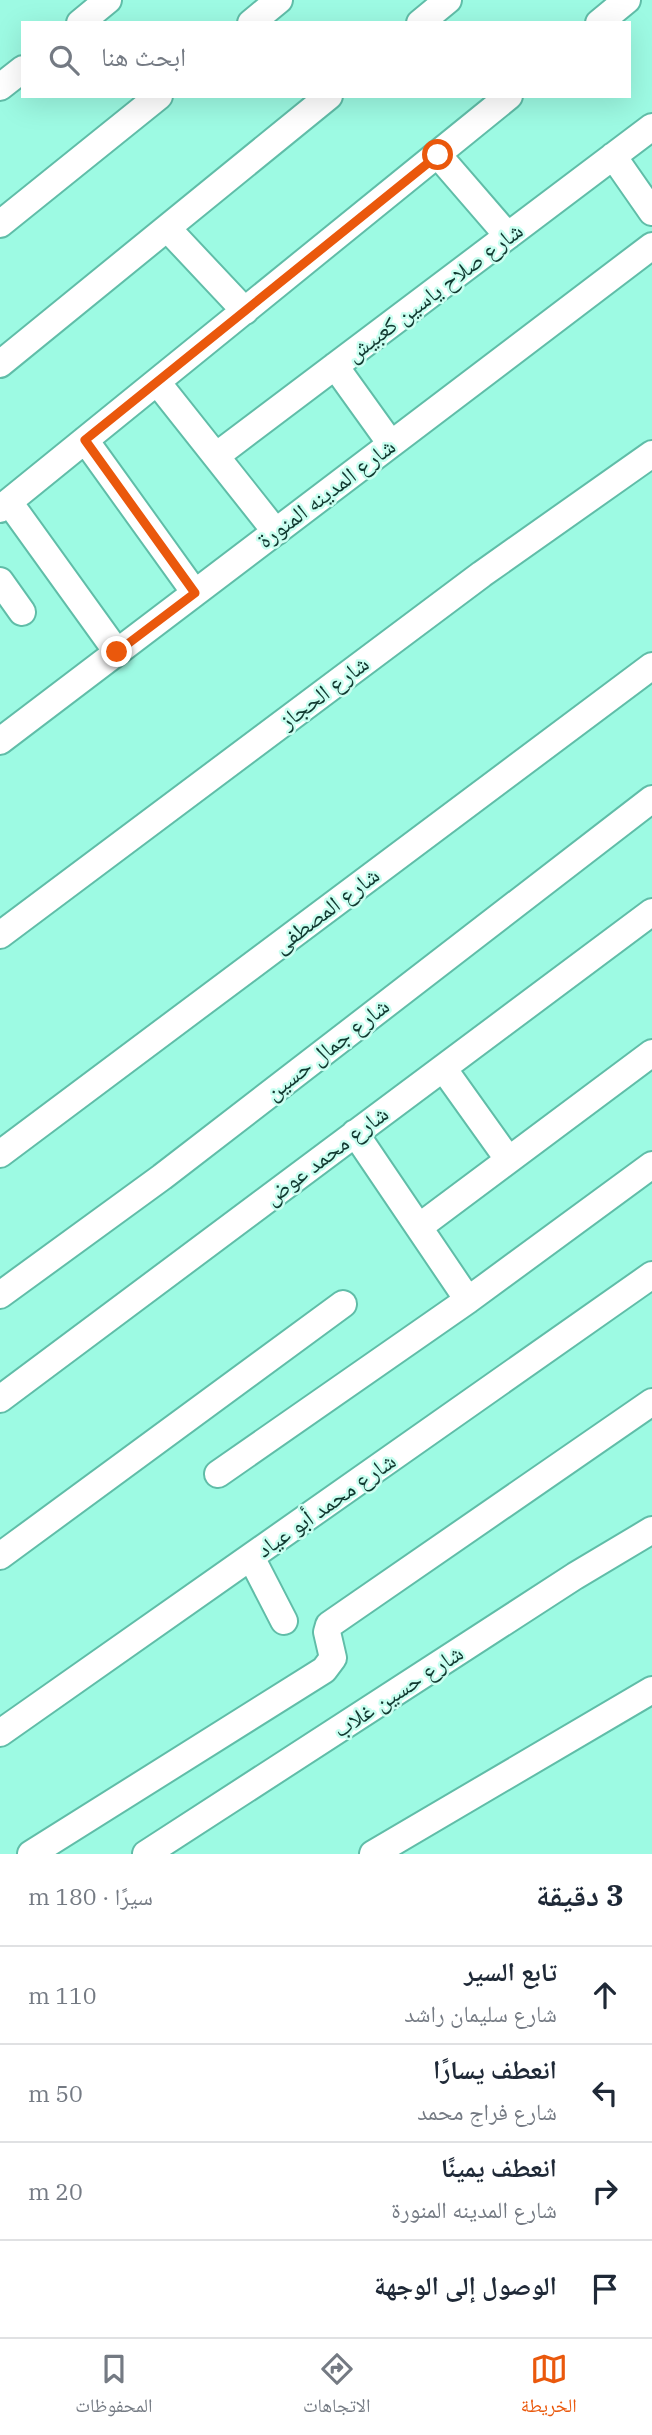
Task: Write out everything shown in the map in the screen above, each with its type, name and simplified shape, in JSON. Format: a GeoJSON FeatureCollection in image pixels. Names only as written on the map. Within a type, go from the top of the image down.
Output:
{"type":"FeatureCollection","features":[{"type":"Feature","properties":{"kind":"street"},"geometry":{"type":"LineString","coordinates":[[82,21],[108,0]]}},
{"type":"Feature","properties":{"kind":"street"},"geometry":{"type":"LineString","coordinates":[[253,21],[279,0]]}},
{"type":"Feature","properties":{"kind":"street"},"geometry":{"type":"LineString","coordinates":[[422,21],[447,0]]}},
{"type":"Feature","properties":{"kind":"street"},"geometry":{"type":"LineString","coordinates":[[601,21],[627,0]]}},
{"type":"Feature","properties":{"kind":"street"},"geometry":{"type":"LineString","coordinates":[[0,87],[21,71]]}},
{"type":"Feature","properties":{"kind":"street"},"geometry":{"type":"LineString","coordinates":[[0,225],[157,98]]}},
{"type":"Feature","properties":{"kind":"street"},"geometry":{"type":"LineString","coordinates":[[0,363],[327,98]]}},
{"type":"Feature","properties":{"kind":"street"},"geometry":{"type":"LineString","coordinates":[[117,652],[5,505],[507,98]]}},
{"type":"Feature","properties":{"kind":"street","name":"شارع صلاح ياسين كعبيش"},"geometry":{"type":"LineString","coordinates":[[216,456],[652,127]]}},
{"type":"Feature","properties":{"kind":"street"},"geometry":{"type":"LineString","coordinates":[[438,155],[508,236]]}},
{"type":"Feature","properties":{"kind":"street"},"geometry":{"type":"LineString","coordinates":[[613,156],[652,212]]}},
{"type":"Feature","properties":{"kind":"street"},"geometry":{"type":"LineString","coordinates":[[167,228],[245,311]]}},
{"type":"Feature","properties":{"kind":"street","name":"شارع المدينه المنورة"},"geometry":{"type":"LineString","coordinates":[[0,741],[652,246]]}},
{"type":"Feature","properties":{"kind":"street"},"geometry":{"type":"LineString","coordinates":[[335,366],[391,443]]}},
{"type":"Feature","properties":{"kind":"street"},"geometry":{"type":"LineString","coordinates":[[157,382],[276,532]]}},
{"type":"Feature","properties":{"kind":"street"},"geometry":{"type":"LineString","coordinates":[[85,440],[195,593]]}},
{"type":"Feature","properties":{"kind":"street","name":"شارع الحجاز"},"geometry":{"type":"LineString","coordinates":[[0,935],[482,574],[652,454]]}},
{"type":"Feature","properties":{"kind":"street"},"geometry":{"type":"LineString","coordinates":[[0,581],[22,612]]}},
{"type":"Feature","properties":{"kind":"street","name":"شارع المصطفى"},"geometry":{"type":"LineString","coordinates":[[0,1154],[652,666]]}},
{"type":"Feature","properties":{"kind":"street","name":"شارع جمال حسين"},"geometry":{"type":"LineString","coordinates":[[0,1295],[162,1177],[652,799]]}},
{"type":"Feature","properties":{"kind":"street","name":"شارع محمد عوض"},"geometry":{"type":"LineString","coordinates":[[0,1399],[652,912]]}},
{"type":"Feature","properties":{"kind":"street"},"geometry":{"type":"LineString","coordinates":[[419,1227],[652,1053]]}},
{"type":"Feature","properties":{"kind":"street"},"geometry":{"type":"LineString","coordinates":[[443,1068],[508,1159]]}},
{"type":"Feature","properties":{"kind":"street"},"geometry":{"type":"LineString","coordinates":[[355,1133],[468,1300]]}},
{"type":"Feature","properties":{"kind":"street"},"geometry":{"type":"LineString","coordinates":[[218,1474],[468,1300],[652,1165]]}},
{"type":"Feature","properties":{"kind":"street","name":"شارع محمد أبو عياد"},"geometry":{"type":"LineString","coordinates":[[0,1733],[652,1275]]}},
{"type":"Feature","properties":{"kind":"street"},"geometry":{"type":"LineString","coordinates":[[0,1556],[342,1304]]}},
{"type":"Feature","properties":{"kind":"street"},"geometry":{"type":"LineString","coordinates":[[31,1854],[324,1670],[333,1657],[327,1632],[330,1625],[652,1402]]}},
{"type":"Feature","properties":{"kind":"street","name":"شارع حسين غلاب"},"geometry":{"type":"LineString","coordinates":[[146,1854],[575,1576],[652,1530]]}},
{"type":"Feature","properties":{"kind":"street"},"geometry":{"type":"LineString","coordinates":[[251,1557],[284,1621]]}},
{"type":"Feature","properties":{"kind":"street"},"geometry":{"type":"LineString","coordinates":[[373,1854],[652,1690]]}},
{"type":"Feature","properties":{"kind":"route"},"geometry":{"type":"LineString","coordinates":[[117,652],[195,593],[85,440],[438,155]]}}]}
